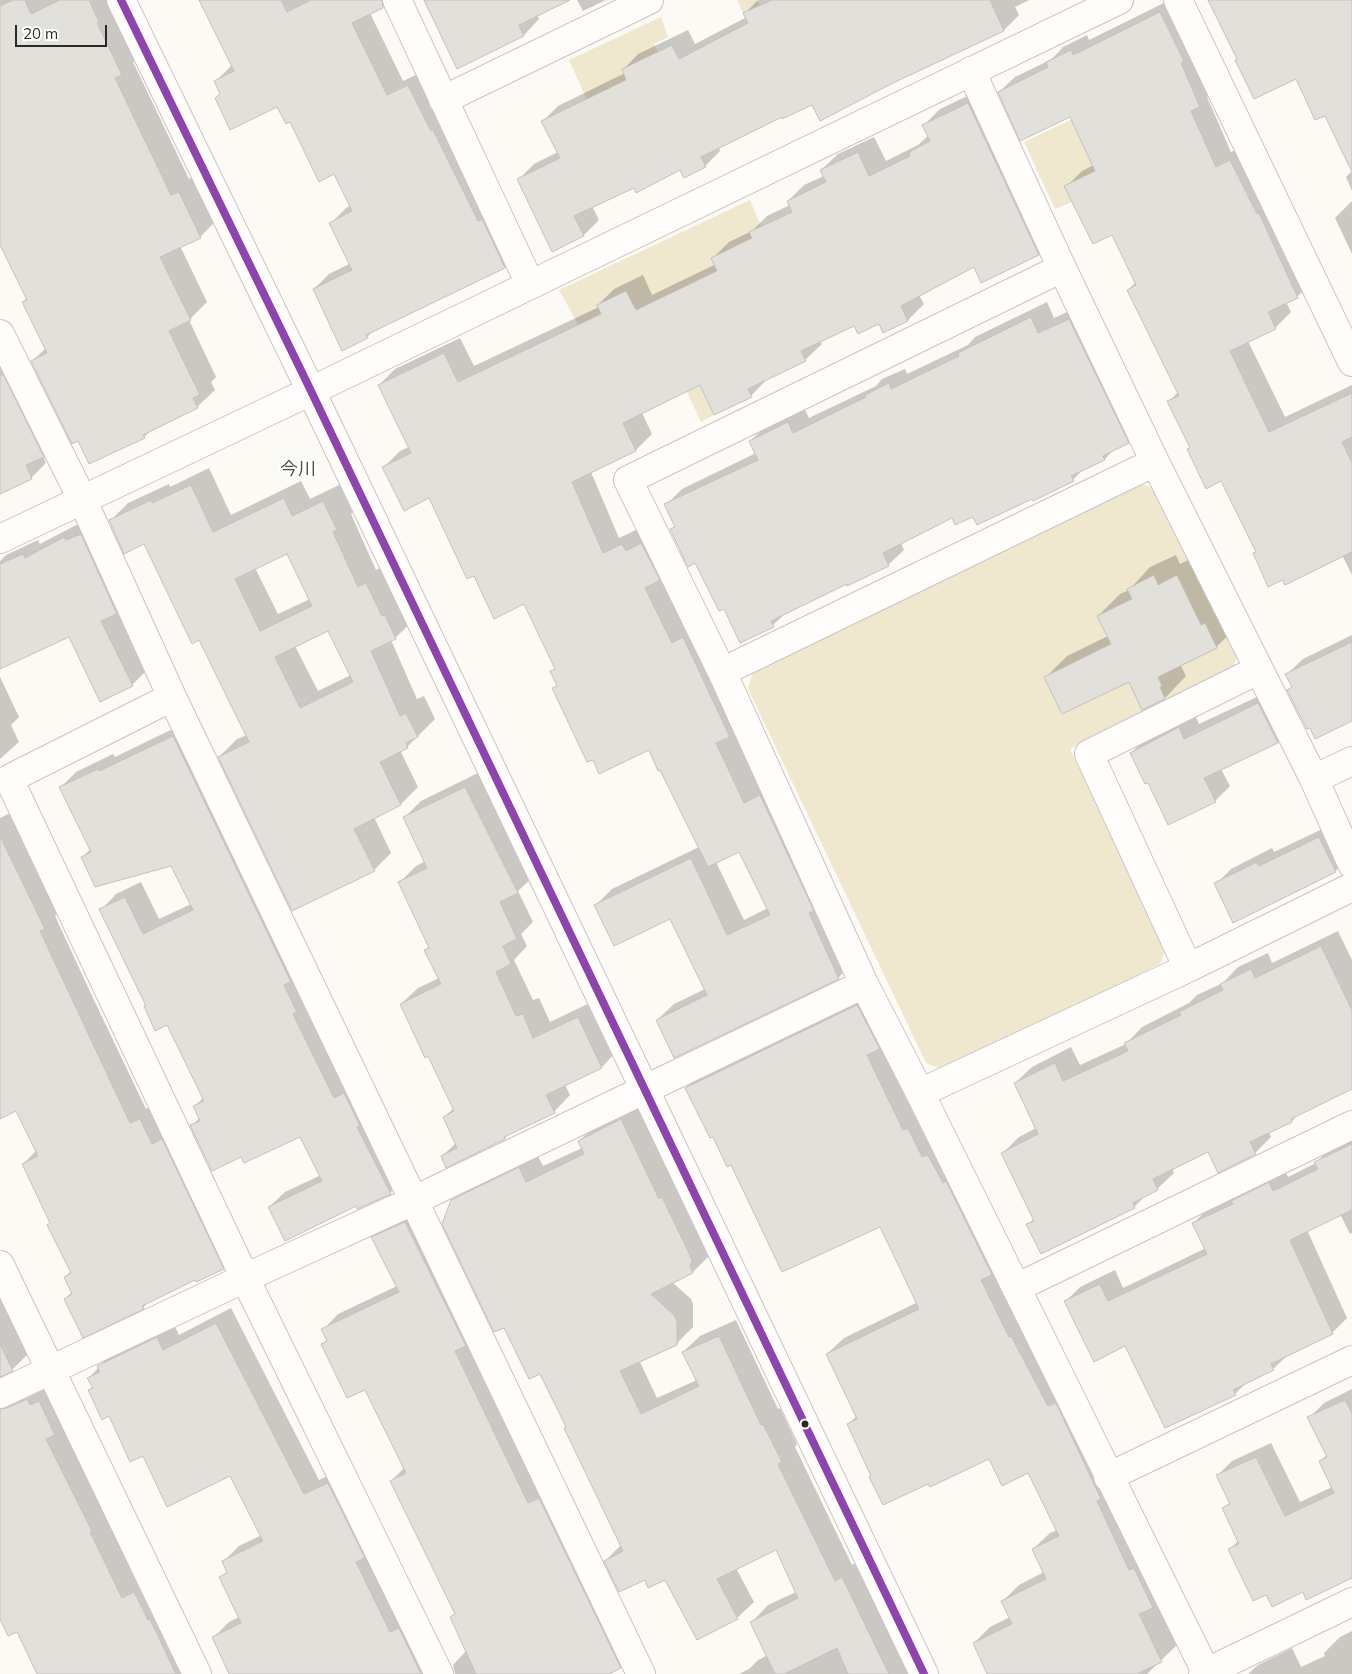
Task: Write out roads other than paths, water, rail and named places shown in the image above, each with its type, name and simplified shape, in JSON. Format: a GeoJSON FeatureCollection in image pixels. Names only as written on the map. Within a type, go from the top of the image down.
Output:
{"type":"FeatureCollection","features":[{"type":"Feature","properties":{"kind":"street"},"geometry":{"type":"LineString","coordinates":[[121,0],[311,391],[924,1674]]}},
{"type":"Feature","properties":{"kind":"street"},"geometry":{"type":"LineString","coordinates":[[397,0],[530,284]]}},
{"type":"Feature","properties":{"kind":"street"},"geometry":{"type":"LineString","coordinates":[[443,100],[649,0]]}},
{"type":"Feature","properties":{"kind":"street"},"geometry":{"type":"LineString","coordinates":[[0,539],[311,391],[1119,0]]}},
{"type":"Feature","properties":{"kind":"street"},"geometry":{"type":"LineString","coordinates":[[1178,0],[1352,362]]}},
{"type":"Feature","properties":{"kind":"street"},"geometry":{"type":"LineString","coordinates":[[971,71],[1062,268],[1155,462],[1314,779],[1352,864]]}},
{"type":"Feature","properties":{"kind":"street"},"geometry":{"type":"LineString","coordinates":[[1062,268],[628,480],[722,672],[864,984],[920,1093],[1205,1673],[1352,1602]]}},
{"type":"Feature","properties":{"kind":"street"},"geometry":{"type":"LineString","coordinates":[[0,334],[82,500],[172,697],[641,1674]]}},
{"type":"Feature","properties":{"kind":"street"},"geometry":{"type":"LineString","coordinates":[[722,672],[1155,462]]}},
{"type":"Feature","properties":{"kind":"street"},"geometry":{"type":"LineString","coordinates":[[1188,968],[1089,754],[1258,670]]}},
{"type":"Feature","properties":{"kind":"street"},"geometry":{"type":"LineString","coordinates":[[172,697],[9,779],[245,1278],[439,1674]]}},
{"type":"Feature","properties":{"kind":"street"},"geometry":{"type":"LineString","coordinates":[[1314,779],[1352,761]]}},
{"type":"Feature","properties":{"kind":"street"},"geometry":{"type":"LineString","coordinates":[[920,1093],[1188,968],[1352,887]]}},
{"type":"Feature","properties":{"kind":"street"},"geometry":{"type":"LineString","coordinates":[[0,1394],[415,1200],[864,984]]}},
{"type":"Feature","properties":{"kind":"street"},"geometry":{"type":"LineString","coordinates":[[1016,1288],[1352,1125]]}},
{"type":"Feature","properties":{"kind":"street"},"geometry":{"type":"LineString","coordinates":[[0,1266],[197,1674]]}},
{"type":"Feature","properties":{"kind":"street"},"geometry":{"type":"LineString","coordinates":[[1108,1477],[1352,1360]]}},
{"type":"Feature","properties":{"kind":"district","name":"今川"},"geometry":{"type":"Point","coordinates":[298,470]}}]}
